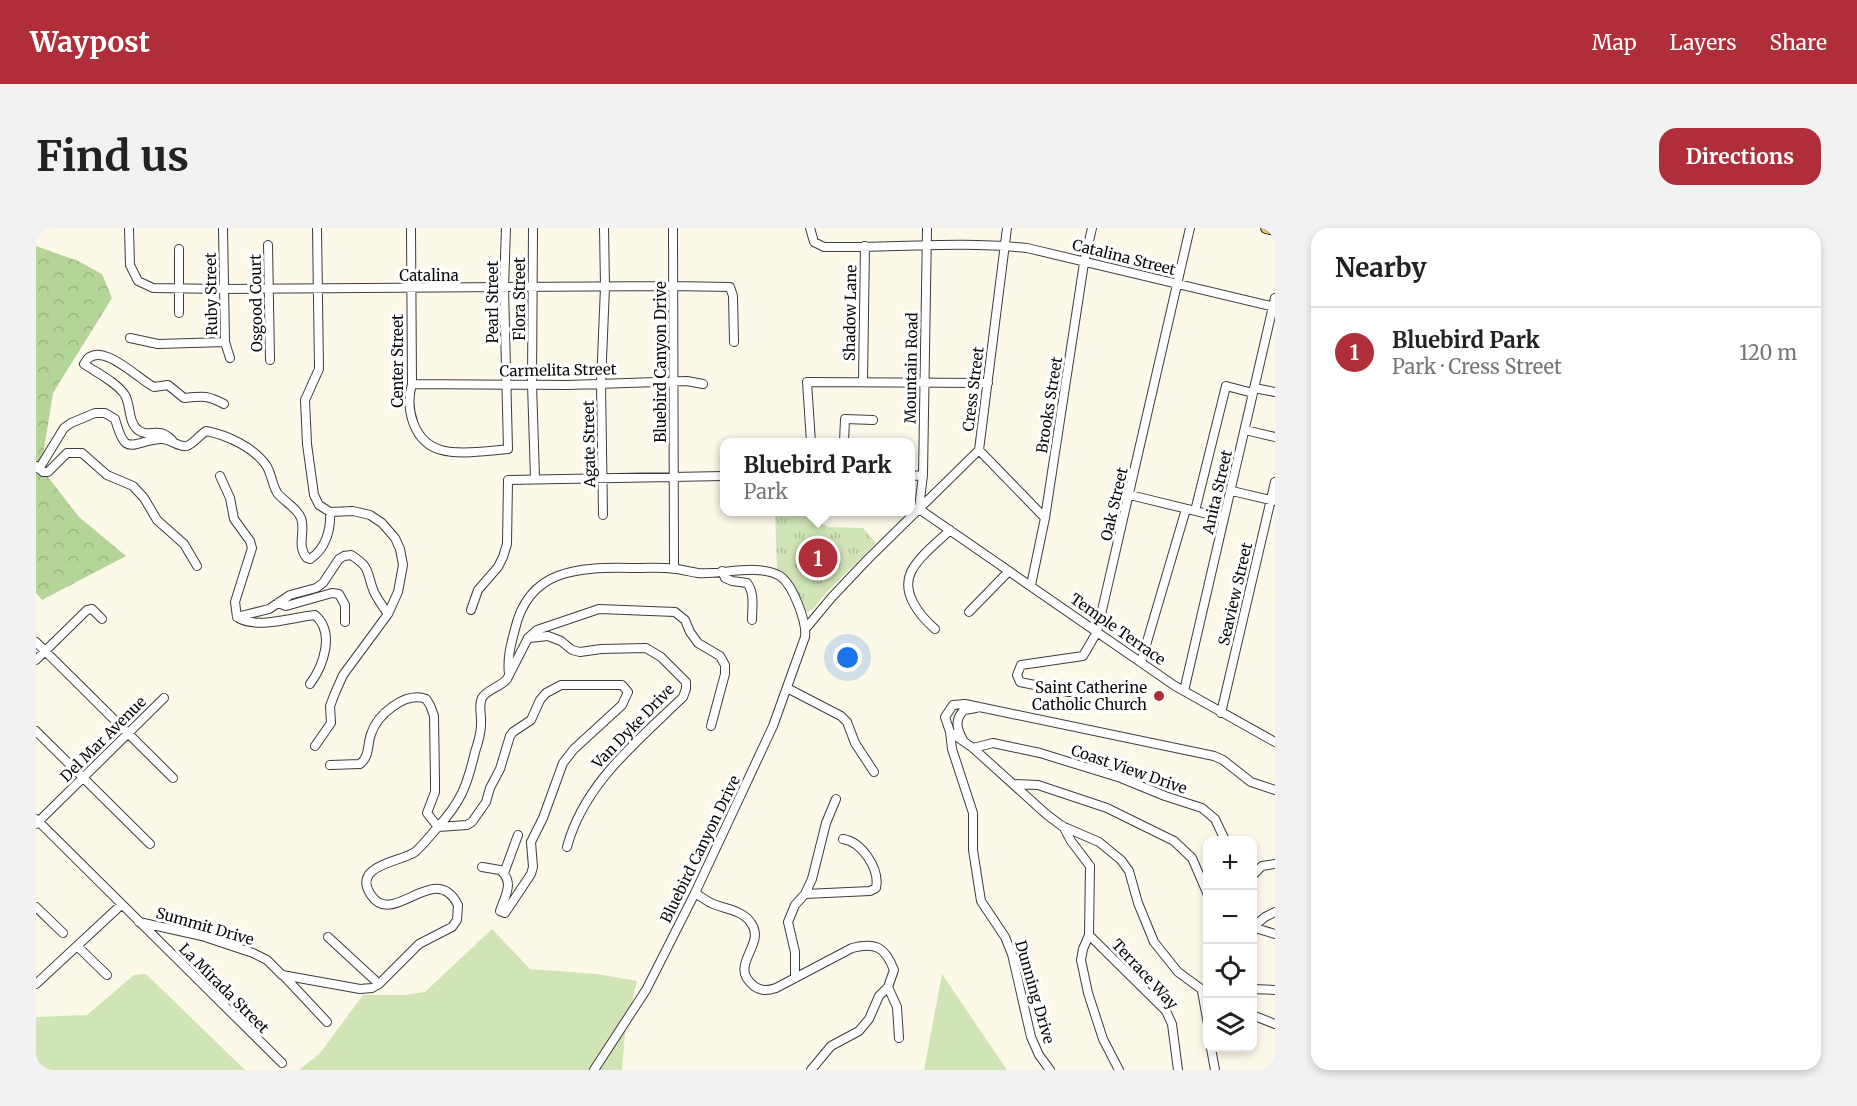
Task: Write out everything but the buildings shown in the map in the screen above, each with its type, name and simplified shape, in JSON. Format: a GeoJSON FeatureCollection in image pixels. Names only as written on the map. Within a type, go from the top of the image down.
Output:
{"type":"FeatureCollection","features":[{"type":"Feature","properties":{"kind":"main road"},"geometry":{"type":"LineString","coordinates":[[1266,228],[1275,230]]}},
{"type":"Feature","properties":{"kind":"street","name":"Catalina"},"geometry":{"type":"LineString","coordinates":[[129,228],[130,266],[138,282],[145,286],[224,289],[672,286],[730,288],[733,296],[734,342]]}},
{"type":"Feature","properties":{"kind":"street","name":"Ruby Street"},"geometry":{"type":"LineString","coordinates":[[223,228],[225,342],[230,358]]}},
{"type":"Feature","properties":{"kind":"street"},"geometry":{"type":"LineString","coordinates":[[315,746],[331,723],[330,706],[342,675],[388,614],[398,592],[403,565],[400,549],[389,529],[370,515],[353,511],[330,512],[319,505],[315,495],[307,444],[305,400],[319,369],[317,228]]}},
{"type":"Feature","properties":{"kind":"street","name":"Center Street"},"geometry":{"type":"LineString","coordinates":[[411,228],[412,384],[409,406],[412,419],[418,432],[428,443],[441,450],[459,452],[508,449]]}},
{"type":"Feature","properties":{"kind":"street","name":"Pearl Street"},"geometry":{"type":"LineString","coordinates":[[506,228],[504,288],[508,449]]}},
{"type":"Feature","properties":{"kind":"street","name":"Flora Street"},"geometry":{"type":"LineString","coordinates":[[533,228],[532,384],[535,478]]}},
{"type":"Feature","properties":{"kind":"street","name":"Agate Street"},"geometry":{"type":"LineString","coordinates":[[603,228],[601,383],[603,515]]}},
{"type":"Feature","properties":{"kind":"street","name":"Bluebird Canyon Drive"},"geometry":{"type":"LineString","coordinates":[[674,228],[672,286],[674,568]]}},
{"type":"Feature","properties":{"kind":"street","name":"Catalina Street"},"geometry":{"type":"LineString","coordinates":[[810,228],[812,239],[820,246],[1005,246],[1036,250],[1084,263],[1274,304]]}},
{"type":"Feature","properties":{"kind":"street","name":"Mountain Road"},"geometry":{"type":"LineString","coordinates":[[915,509],[923,476],[927,228]]}},
{"type":"Feature","properties":{"kind":"street","name":"Cress Street"},"geometry":{"type":"LineString","coordinates":[[915,509],[979,450],[1007,228]]}},
{"type":"Feature","properties":{"kind":"street","name":"Brooks Street"},"geometry":{"type":"LineString","coordinates":[[1031,585],[1045,518],[1084,263],[1092,228]]}},
{"type":"Feature","properties":{"kind":"street","name":"Oak Street"},"geometry":{"type":"LineString","coordinates":[[1069,692],[1020,682],[1017,675],[1021,665],[1083,656],[1097,632],[1190,228]]}},
{"type":"Feature","properties":{"kind":"street","name":"Osgood Court"},"geometry":{"type":"LineString","coordinates":[[268,245],[270,360]]}},
{"type":"Feature","properties":{"kind":"street","name":"Shadow Lane"},"geometry":{"type":"LineString","coordinates":[[863,381],[865,246]]}},
{"type":"Feature","properties":{"kind":"street"},"geometry":{"type":"LineString","coordinates":[[179,249],[179,313]]}},
{"type":"Feature","properties":{"kind":"street","name":"Anita Street"},"geometry":{"type":"LineString","coordinates":[[1184,691],[1274,304]]}},
{"type":"Feature","properties":{"kind":"street"},"geometry":{"type":"LineString","coordinates":[[130,338],[158,344],[225,342]]}},
{"type":"Feature","properties":{"kind":"street"},"geometry":{"type":"LineString","coordinates":[[224,404],[202,395],[184,398],[168,386],[154,387],[120,362],[99,355],[85,360],[84,364],[114,384],[124,395],[133,424],[138,430],[166,434],[179,446],[188,446],[206,431],[218,433],[252,452],[265,464],[276,492],[300,514],[301,546],[307,558],[315,556],[330,530],[330,512]]}},
{"type":"Feature","properties":{"kind":"street","name":"Carmelita Street"},"geometry":{"type":"LineString","coordinates":[[412,384],[674,381],[703,384]]}},
{"type":"Feature","properties":{"kind":"street"},"geometry":{"type":"LineString","coordinates":[[811,438],[807,382],[988,383]]}},
{"type":"Feature","properties":{"kind":"street"},"geometry":{"type":"LineString","coordinates":[[1141,662],[1190,510],[1226,386],[1275,392]]}},
{"type":"Feature","properties":{"kind":"street"},"geometry":{"type":"LineString","coordinates":[[172,440],[160,439],[135,446],[127,444],[121,440],[115,419],[105,413],[95,413],[80,418],[64,428],[38,467],[43,472],[48,472],[67,453],[82,453],[106,475],[133,486],[144,498],[157,520],[184,544],[197,566]]}},
{"type":"Feature","properties":{"kind":"street"},"geometry":{"type":"LineString","coordinates":[[844,438],[845,419],[873,420]]}},
{"type":"Feature","properties":{"kind":"street"},"geometry":{"type":"LineString","coordinates":[[1245,430],[1275,437]]}},
{"type":"Feature","properties":{"kind":"street"},"geometry":{"type":"LineString","coordinates":[[979,450],[1045,518]]}},
{"type":"Feature","properties":{"kind":"street"},"geometry":{"type":"LineString","coordinates":[[220,476],[230,498],[234,519],[250,541],[252,548],[235,602],[237,617]]}},
{"type":"Feature","properties":{"kind":"street"},"geometry":{"type":"LineString","coordinates":[[471,610],[478,590],[498,567],[507,544],[508,480],[720,476]]}},
{"type":"Feature","properties":{"kind":"street"},"geometry":{"type":"LineString","coordinates":[[915,476],[923,476]]}},
{"type":"Feature","properties":{"kind":"street","name":"Seaview Street"},"geometry":{"type":"LineString","coordinates":[[1221,712],[1273,500],[1275,482]]}},
{"type":"Feature","properties":{"kind":"street"},"geometry":{"type":"LineString","coordinates":[[1232,491],[1273,500]]}},
{"type":"Feature","properties":{"kind":"street"},"geometry":{"type":"LineString","coordinates":[[1130,495],[1224,518]]}},
{"type":"Feature","properties":{"kind":"street","name":"Temple Terrace"},"geometry":{"type":"LineString","coordinates":[[915,509],[950,530],[1184,691],[1275,742]]}},
{"type":"Feature","properties":{"kind":"street","name":"Cress Street"},"geometry":{"type":"LineString","coordinates":[[807,627],[908,516]]}},
{"type":"Feature","properties":{"kind":"street"},"geometry":{"type":"LineString","coordinates":[[935,629],[925,620],[912,601],[909,581],[911,572],[921,559],[950,530]]}},
{"type":"Feature","properties":{"kind":"street"},"geometry":{"type":"LineString","coordinates":[[237,617],[269,609],[290,595],[316,588],[323,583],[339,559],[351,555],[365,565],[374,590],[388,614]]}},
{"type":"Feature","properties":{"kind":"street"},"geometry":{"type":"LineString","coordinates":[[509,674],[509,654],[519,610],[531,594],[548,580],[574,571],[603,567],[674,568],[699,573],[744,570],[780,576],[795,597],[807,627]]}},
{"type":"Feature","properties":{"kind":"street"},"geometry":{"type":"LineString","coordinates":[[722,571],[725,578],[747,583],[751,587],[753,593],[752,620]]}},
{"type":"Feature","properties":{"kind":"street"},"geometry":{"type":"LineString","coordinates":[[969,612],[1009,571]]}},
{"type":"Feature","properties":{"kind":"street"},"geometry":{"type":"LineString","coordinates":[[278,603],[286,606],[332,593],[339,594],[345,605],[345,622]]}},
{"type":"Feature","properties":{"kind":"street"},"geometry":{"type":"LineString","coordinates":[[36,660],[87,610],[92,609],[102,619]]}},
{"type":"Feature","properties":{"kind":"street"},"geometry":{"type":"LineString","coordinates":[[328,937],[379,984],[419,944],[452,927],[457,920],[458,904],[448,891],[439,888],[430,889],[388,906],[379,903],[372,896],[368,888],[368,878],[374,869],[416,851],[454,808],[466,788],[481,724],[482,698],[486,693],[503,684],[528,638],[537,630],[599,609],[675,612],[685,620],[698,643],[720,656],[725,665],[725,674],[711,726]]}},
{"type":"Feature","properties":{"kind":"street"},"geometry":{"type":"LineString","coordinates":[[237,617],[250,623],[296,619],[311,615],[319,618],[324,625],[325,643],[318,674],[310,684]]}},
{"type":"Feature","properties":{"kind":"street","name":"Bluebird Canyon Drive"},"geometry":{"type":"LineString","coordinates":[[594,1070],[646,990],[695,893],[773,726],[806,637],[807,627]]}},
{"type":"Feature","properties":{"kind":"street","name":"Van Dyke Drive"},"geometry":{"type":"LineString","coordinates":[[528,638],[548,636],[580,652],[646,648],[661,657],[686,682],[683,697],[601,779],[581,811],[567,847]]}},
{"type":"Feature","properties":{"kind":"street"},"geometry":{"type":"LineString","coordinates":[[36,642],[173,778]]}},
{"type":"Feature","properties":{"kind":"street"},"geometry":{"type":"LineString","coordinates":[[438,827],[467,825],[472,822],[486,802],[500,769],[510,736],[531,720],[540,700],[546,693],[561,685],[622,685],[626,688],[628,692],[622,705],[574,749],[563,763],[543,818],[531,842],[533,867],[531,874],[513,898],[507,911],[502,913],[508,880],[504,873],[492,867],[482,867]]}},
{"type":"Feature","properties":{"kind":"street"},"geometry":{"type":"LineString","coordinates":[[787,688],[841,716],[847,722],[855,743],[874,772]]}},
{"type":"Feature","properties":{"kind":"street"},"geometry":{"type":"LineString","coordinates":[[330,765],[360,764],[366,757],[375,726],[394,705],[412,696],[426,699],[434,716],[435,780],[435,792],[427,813],[438,827]]}},
{"type":"Feature","properties":{"kind":"street","name":"Del Mar Avenue"},"geometry":{"type":"LineString","coordinates":[[37,822],[164,698]]}},
{"type":"Feature","properties":{"kind":"street","name":"Dunning Drive"},"geometry":{"type":"LineString","coordinates":[[982,708],[965,704],[953,705],[945,717],[952,749],[973,813],[973,850],[981,901],[1005,937],[1012,954],[1031,1037],[1038,1055],[1050,1070]]}},
{"type":"Feature","properties":{"kind":"street"},"geometry":{"type":"LineString","coordinates":[[963,740],[957,727],[961,714],[970,708],[982,708],[1214,756],[1223,759],[1251,782],[1275,789]]}},
{"type":"Feature","properties":{"kind":"street"},"geometry":{"type":"LineString","coordinates":[[36,730],[150,844]]}},
{"type":"Feature","properties":{"kind":"street"},"geometry":{"type":"LineString","coordinates":[[950,732],[973,748],[1062,826],[1099,842],[1121,860],[1129,871],[1138,903],[1154,942],[1178,972],[1203,989]]}},
{"type":"Feature","properties":{"kind":"street"},"geometry":{"type":"LineString","coordinates":[[952,749],[963,740]]}},
{"type":"Feature","properties":{"kind":"street","name":"Coast View Drive"},"geometry":{"type":"LineString","coordinates":[[973,748],[993,743],[1040,753],[1121,778],[1202,808],[1215,819],[1223,836]]}},
{"type":"Feature","properties":{"kind":"street"},"geometry":{"type":"LineString","coordinates":[[1014,784],[1038,785],[1098,805],[1174,841],[1192,858],[1206,890]]}},
{"type":"Feature","properties":{"kind":"street"},"geometry":{"type":"LineString","coordinates":[[795,978],[795,951],[788,922],[795,905],[805,894],[812,879],[826,823],[836,799]]}},
{"type":"Feature","properties":{"kind":"street"},"geometry":{"type":"LineString","coordinates":[[37,822],[162,945]]}},
{"type":"Feature","properties":{"kind":"street"},"geometry":{"type":"LineString","coordinates":[[1062,826],[1090,866],[1089,935],[1081,960],[1103,1039],[1119,1070]]}},
{"type":"Feature","properties":{"kind":"street"},"geometry":{"type":"LineString","coordinates":[[504,873],[518,835]]}},
{"type":"Feature","properties":{"kind":"street"},"geometry":{"type":"LineString","coordinates":[[805,894],[870,891],[876,888],[878,881],[865,854],[851,840],[843,839]]}},
{"type":"Feature","properties":{"kind":"street"},"geometry":{"type":"LineString","coordinates":[[1257,871],[1262,866],[1275,864]]}},
{"type":"Feature","properties":{"kind":"street"},"geometry":{"type":"LineString","coordinates":[[695,893],[710,903],[741,914],[754,927],[756,936],[745,962],[745,975],[757,988],[767,991],[852,948],[874,945],[882,949],[889,957],[894,970],[888,987],[879,996],[870,1019],[859,1031],[831,1046],[811,1070]]}},
{"type":"Feature","properties":{"kind":"street"},"geometry":{"type":"LineString","coordinates":[[36,984],[121,905]]}},
{"type":"Feature","properties":{"kind":"street"},"geometry":{"type":"LineString","coordinates":[[36,907],[63,933]]}},
{"type":"Feature","properties":{"kind":"street"},"geometry":{"type":"LineString","coordinates":[[1257,924],[1275,912]]}},
{"type":"Feature","properties":{"kind":"street","name":"Summit Drive"},"geometry":{"type":"LineString","coordinates":[[138,922],[202,936],[253,953],[267,960],[282,975],[360,989],[372,988],[379,984]]}},
{"type":"Feature","properties":{"kind":"street","name":"La Mirada Street"},"geometry":{"type":"LineString","coordinates":[[166,928],[160,939],[162,945],[282,1063]]}},
{"type":"Feature","properties":{"kind":"street"},"geometry":{"type":"LineString","coordinates":[[1257,928],[1275,934]]}},
{"type":"Feature","properties":{"kind":"street","name":"Terrace Way"},"geometry":{"type":"LineString","coordinates":[[1089,935],[1166,1011],[1172,1024],[1178,1070]]}},
{"type":"Feature","properties":{"kind":"street"},"geometry":{"type":"LineString","coordinates":[[77,946],[108,975]]}},
{"type":"Feature","properties":{"kind":"street"},"geometry":{"type":"LineString","coordinates":[[282,975],[327,1022]]}},
{"type":"Feature","properties":{"kind":"street"},"geometry":{"type":"LineString","coordinates":[[888,987],[897,1007],[899,1038]]}},
{"type":"Feature","properties":{"kind":"street"},"geometry":{"type":"LineString","coordinates":[[1257,989],[1275,990]]}},
{"type":"Feature","properties":{"kind":"street"},"geometry":{"type":"LineString","coordinates":[[1257,1017],[1275,1024]]}},
{"type":"Feature","properties":{"kind":"street"},"geometry":{"type":"LineString","coordinates":[[1212,1052],[1215,1070]]}},
{"type":"Feature","properties":{"kind":"green space"},"geometry":{"type":"Polygon","coordinates":[[[36,246],[78,261],[102,274],[112,298],[53,393],[41,468],[79,517],[126,556],[42,600],[36,593],[36,246]]]}},
{"type":"Feature","properties":{"kind":"green space"},"geometry":{"type":"Polygon","coordinates":[[[775,516],[808,516],[828,527],[863,528],[876,543],[808,612],[802,609],[777,572],[775,516]]]}},
{"type":"Feature","properties":{"kind":"green space"},"geometry":{"type":"Polygon","coordinates":[[[492,929],[530,969],[597,974],[637,981],[625,1033],[622,1070],[299,1070],[320,1053],[363,995],[405,995],[425,992],[492,929]]]}},
{"type":"Feature","properties":{"kind":"green space"},"geometry":{"type":"Polygon","coordinates":[[[146,974],[245,1070],[36,1070],[36,1017],[87,1015],[134,975],[146,974]]]}},
{"type":"Feature","properties":{"kind":"green space"},"geometry":{"type":"Polygon","coordinates":[[[942,974],[1007,1070],[924,1070],[942,974]]]}},
{"type":"Feature","properties":{"kind":"place","name":"Bluebird Park"},"geometry":{"type":"Point","coordinates":[818,558]}},
{"type":"Feature","properties":{"kind":"place","name":"Saint Catherine Catholic Church"},"geometry":{"type":"Point","coordinates":[1159,696]}}]}
